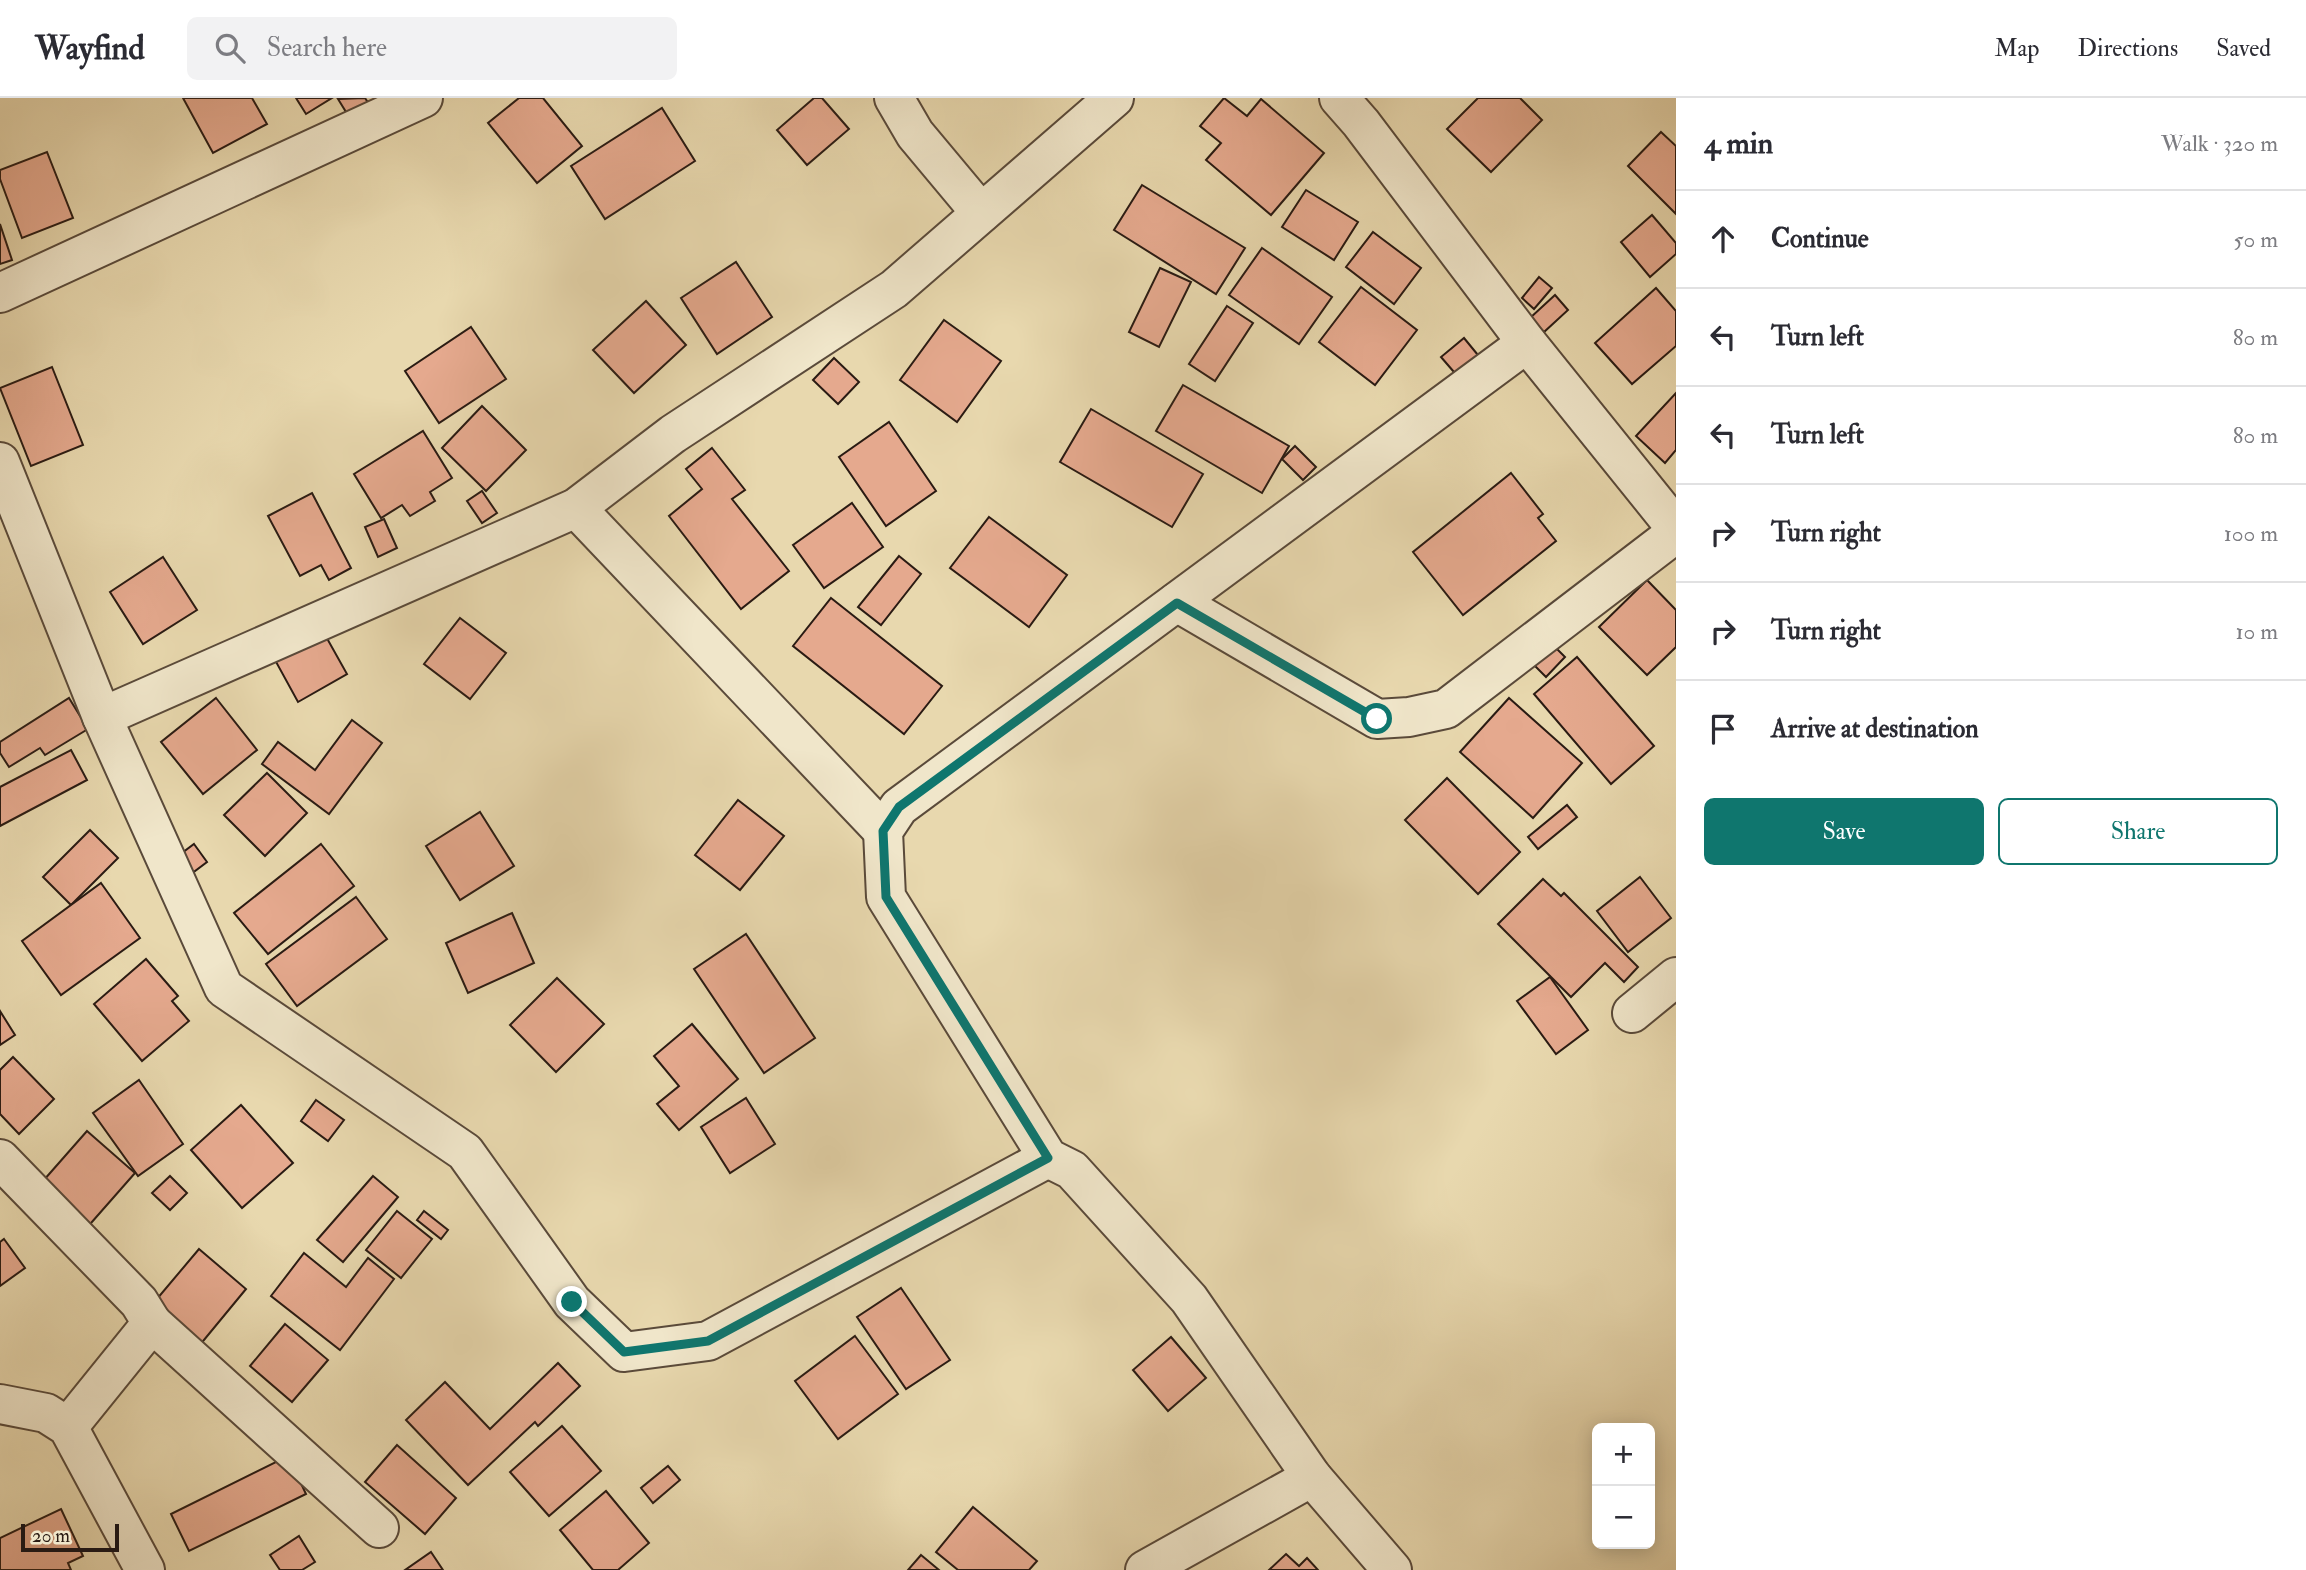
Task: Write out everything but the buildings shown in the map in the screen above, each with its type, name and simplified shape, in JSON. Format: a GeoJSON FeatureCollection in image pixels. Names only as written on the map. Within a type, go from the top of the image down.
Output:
{"type":"FeatureCollection","features":[{"type":"Feature","properties":{"kind":"street"},"geometry":{"type":"LineString","coordinates":[[0,293],[422,98]]}},
{"type":"Feature","properties":{"kind":"street"},"geometry":{"type":"LineString","coordinates":[[894,98],[915,134],[981,213]]}},
{"type":"Feature","properties":{"kind":"street"},"geometry":{"type":"LineString","coordinates":[[102,717],[576,508],[673,433],[894,289],[1114,98]]}},
{"type":"Feature","properties":{"kind":"street"},"geometry":{"type":"LineString","coordinates":[[1177,603],[1377,719],[1409,717],[1446,709],[1676,530],[1527,343],[1361,122],[1339,98]]}},
{"type":"Feature","properties":{"kind":"street"},"geometry":{"type":"LineString","coordinates":[[1392,1570],[1312,1477],[1189,1299],[1072,1171],[1048,1158],[886,897],[883,831],[899,807],[1527,343]]}},
{"type":"Feature","properties":{"kind":"street"},"geometry":{"type":"LineString","coordinates":[[0,462],[102,717],[224,988],[465,1152],[572,1302],[624,1352],[708,1341],[1048,1158]]}},
{"type":"Feature","properties":{"kind":"street"},"geometry":{"type":"LineString","coordinates":[[576,508],[883,831]]}},
{"type":"Feature","properties":{"kind":"street"},"geometry":{"type":"LineString","coordinates":[[1632,1013],[1676,977]]}},
{"type":"Feature","properties":{"kind":"street"},"geometry":{"type":"LineString","coordinates":[[0,1159],[139,1302],[152,1323],[379,1528]]}},
{"type":"Feature","properties":{"kind":"street"},"geometry":{"type":"LineString","coordinates":[[68,1427],[152,1323]]}},
{"type":"Feature","properties":{"kind":"street"},"geometry":{"type":"LineString","coordinates":[[0,1404],[46,1413],[68,1427],[145,1570]]}},
{"type":"Feature","properties":{"kind":"street"},"geometry":{"type":"LineString","coordinates":[[1145,1570],[1312,1477]]}},
{"type":"Feature","properties":{"kind":"route"},"geometry":{"type":"LineString","coordinates":[[572,1302],[624,1352],[708,1341],[1048,1158],[886,897],[883,831],[899,807],[1177,603],[1377,719]]}}]}
